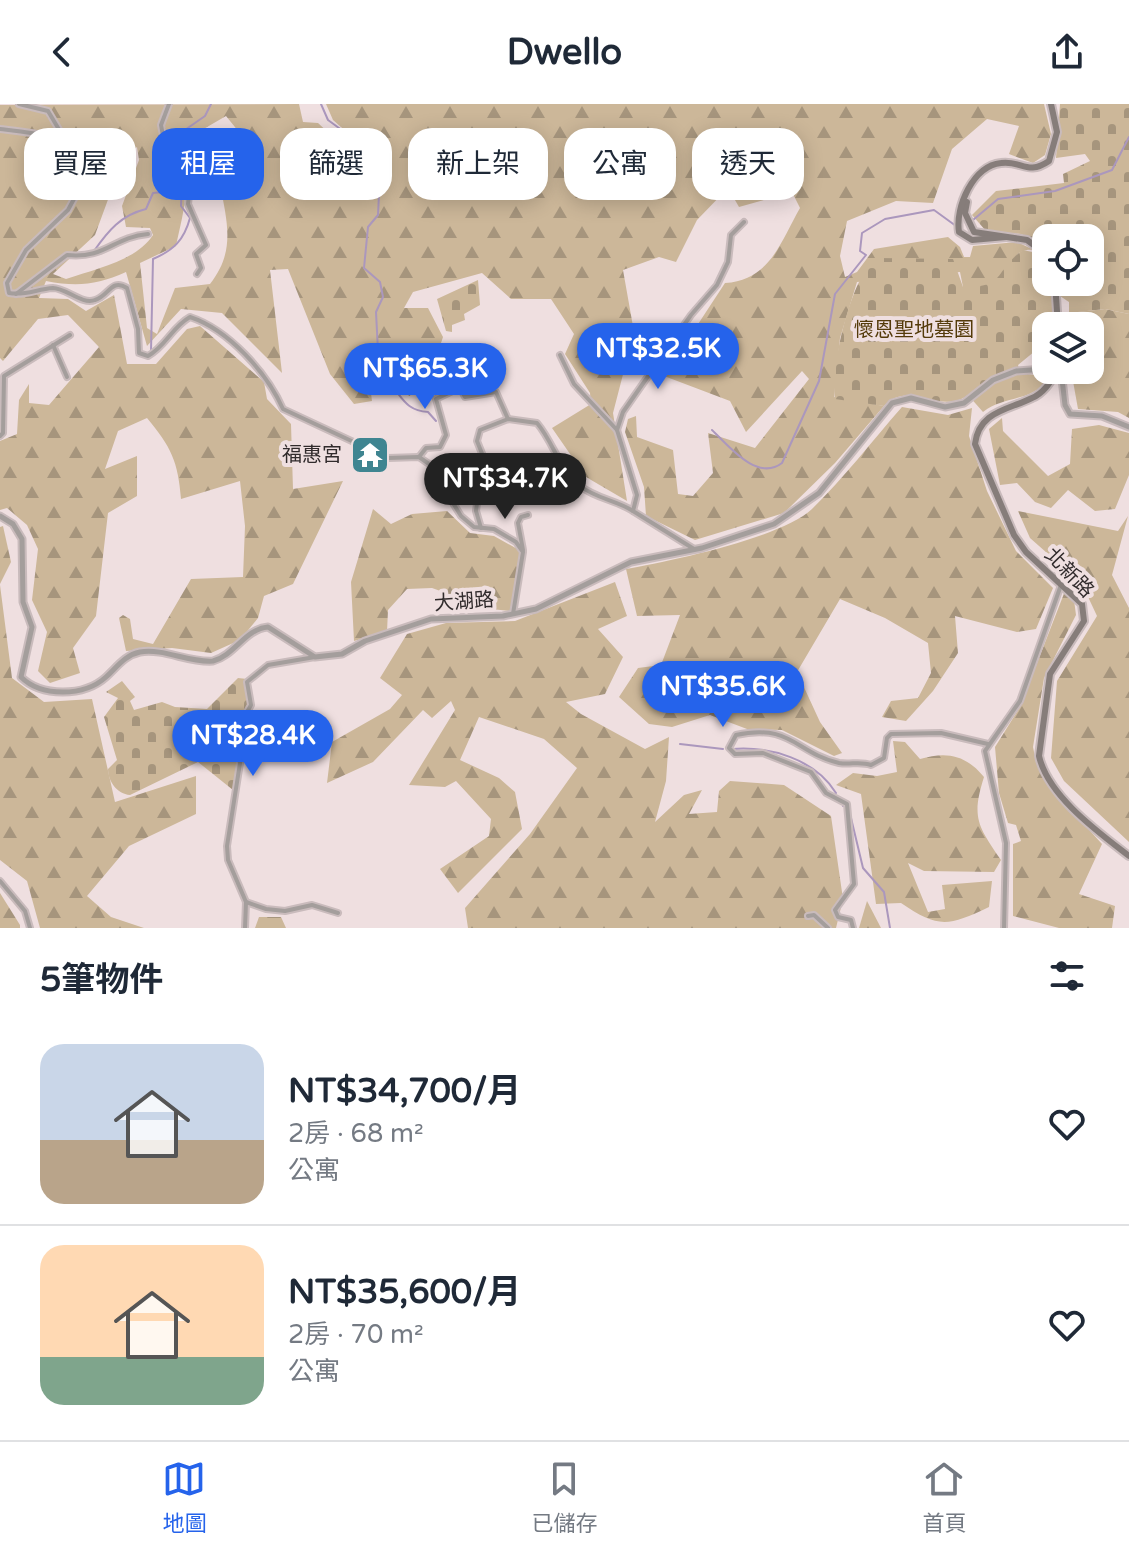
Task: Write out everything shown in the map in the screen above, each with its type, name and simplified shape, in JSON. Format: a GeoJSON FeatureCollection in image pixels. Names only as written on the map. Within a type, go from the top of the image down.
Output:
{"type":"FeatureCollection","features":[{"type":"Feature","properties":{"kind":"main road"},"geometry":{"type":"LineString","coordinates":[[1006,237],[972,240],[959,232],[961,209],[979,174],[1001,163],[1033,169],[1049,161],[1057,132],[1051,104]]}},
{"type":"Feature","properties":{"kind":"main road"},"geometry":{"type":"LineString","coordinates":[[972,183],[965,213],[969,226],[979,233],[1027,240],[1032,244]]}},
{"type":"Feature","properties":{"kind":"main road","name":"北新路"},"geometry":{"type":"LineString","coordinates":[[1047,384],[1035,397],[996,411],[984,421],[975,444],[1014,535],[1026,552],[1082,604],[1084,621],[1050,674],[1039,756],[1042,768],[1077,811],[1129,856]]}},
{"type":"Feature","properties":{"kind":"street"},"geometry":{"type":"LineString","coordinates":[[19,104],[48,111],[58,128]]}},
{"type":"Feature","properties":{"kind":"street"},"geometry":{"type":"LineString","coordinates":[[169,104],[161,125],[164,141],[156,152],[157,172],[161,186],[185,173],[190,187],[188,204],[206,245],[196,254],[201,268],[197,274]]}},
{"type":"Feature","properties":{"kind":"street"},"geometry":{"type":"LineString","coordinates":[[0,129],[24,129]]}},
{"type":"Feature","properties":{"kind":"street"},"geometry":{"type":"LineString","coordinates":[[73,200],[68,210],[26,250],[7,283],[9,293],[54,288],[95,300],[114,284],[121,284],[127,288],[138,329],[139,353],[148,356],[160,350],[174,326],[190,317],[208,323],[271,382],[283,409],[388,458],[419,457],[429,464],[461,516],[474,527],[494,529],[516,542],[523,552]]}},
{"type":"Feature","properties":{"kind":"street"},"geometry":{"type":"LineString","coordinates":[[617,430],[623,412],[725,272],[731,235],[744,222]]}},
{"type":"Feature","properties":{"kind":"street"},"geometry":{"type":"LineString","coordinates":[[16,294],[67,255],[90,258],[127,236],[148,234]]}},
{"type":"Feature","properties":{"kind":"street"},"geometry":{"type":"LineString","coordinates":[[0,436],[3,433],[4,376],[70,335]]}},
{"type":"Feature","properties":{"kind":"street"},"geometry":{"type":"LineString","coordinates":[[53,345],[67,377]]}},
{"type":"Feature","properties":{"kind":"street"},"geometry":{"type":"LineString","coordinates":[[453,351],[453,374],[465,397],[496,392],[508,419]]}},
{"type":"Feature","properties":{"kind":"street"},"geometry":{"type":"LineString","coordinates":[[560,355],[574,384],[617,430],[637,495],[633,511]]}},
{"type":"Feature","properties":{"kind":"street","name":"大湖路"},"geometry":{"type":"LineString","coordinates":[[315,657],[342,654],[365,641],[431,619],[513,614],[536,609],[631,562],[694,549],[774,524],[801,507],[831,479],[892,403],[911,398],[945,407],[964,403],[993,380],[1016,371],[1032,370]]}},
{"type":"Feature","properties":{"kind":"street"},"geometry":{"type":"LineString","coordinates":[[1062,384],[1065,405],[1070,414],[1102,416],[1129,427]]}},
{"type":"Feature","properties":{"kind":"street"},"geometry":{"type":"LineString","coordinates":[[419,457],[426,448],[440,447],[446,435],[436,399],[459,388]]}},
{"type":"Feature","properties":{"kind":"street"},"geometry":{"type":"LineString","coordinates":[[481,528],[476,511],[483,456],[477,441],[480,430],[508,419],[537,423],[552,440],[560,465],[578,485],[599,498],[622,504],[694,549]]}},
{"type":"Feature","properties":{"kind":"street"},"geometry":{"type":"LineString","coordinates":[[513,614],[523,552],[518,523],[521,517],[528,515]]}},
{"type":"Feature","properties":{"kind":"street"},"geometry":{"type":"LineString","coordinates":[[0,516],[13,524],[22,539],[23,602],[32,627],[21,677],[31,687],[57,693],[86,687],[104,679],[127,657],[139,652],[213,661],[225,658],[249,635],[268,627],[315,657]]}},
{"type":"Feature","properties":{"kind":"street"},"geometry":{"type":"LineString","coordinates":[[1004,928],[1006,843],[993,796],[992,772],[985,758],[988,744],[1020,701],[1061,585]]}},
{"type":"Feature","properties":{"kind":"street"},"geometry":{"type":"LineString","coordinates":[[245,928],[246,902],[228,860],[227,846],[240,763],[234,735],[251,705],[247,682],[268,665],[315,657]]}},
{"type":"Feature","properties":{"kind":"street"},"geometry":{"type":"LineString","coordinates":[[853,928],[851,920],[838,917],[835,910],[854,884],[847,804],[826,793],[811,772],[763,753],[735,754],[729,748],[736,735],[759,732],[791,737],[808,749],[839,762],[857,761],[871,765],[884,758],[887,738],[891,734],[941,733],[988,744]]}},
{"type":"Feature","properties":{"kind":"street"},"geometry":{"type":"LineString","coordinates":[[0,881],[25,911],[30,928]]}},
{"type":"Feature","properties":{"kind":"street"},"geometry":{"type":"LineString","coordinates":[[246,902],[285,911],[312,905],[338,913]]}},
{"type":"Feature","properties":{"kind":"street"},"geometry":{"type":"LineString","coordinates":[[808,916],[814,915],[828,928]]}},
{"type":"Feature","properties":{"kind":"green space"},"geometry":{"type":"Polygon","coordinates":[[[299,104],[303,122],[318,123],[323,128],[280,128],[280,200],[392,200],[392,128],[342,128],[333,120],[326,104],[1044,104],[1051,134],[1045,155],[1033,163],[1009,154],[1019,126],[987,119],[952,149],[933,203],[896,201],[847,221],[840,256],[845,277],[857,272],[874,249],[948,237],[960,247],[964,257],[970,257],[973,246],[1017,242],[1032,250],[1015,256],[1000,279],[992,285],[963,287],[960,272],[857,282],[840,338],[834,397],[884,406],[835,463],[784,513],[695,540],[646,516],[644,487],[625,432],[628,419],[636,416],[637,437],[673,450],[678,494],[693,496],[713,473],[708,433],[755,448],[809,379],[802,371],[746,432],[730,401],[664,376],[725,283],[753,275],[772,258],[779,246],[800,208],[796,200],[804,200],[804,128],[692,128],[692,200],[716,200],[697,220],[676,262],[659,257],[623,270],[634,332],[613,413],[627,501],[586,477],[552,428],[591,404],[590,393],[565,354],[574,334],[551,299],[511,299],[482,273],[413,292],[404,308],[428,308],[443,337],[427,385],[409,396],[383,347],[365,349],[372,401],[354,404],[330,374],[288,269],[270,270],[282,373],[222,313],[181,309],[147,346],[126,272],[87,284],[46,281],[39,298],[68,299],[86,311],[114,295],[127,364],[156,364],[187,329],[200,326],[264,382],[267,399],[291,424],[293,489],[343,481],[293,584],[264,596],[258,618],[240,640],[211,653],[172,648],[126,651],[119,618],[123,615],[130,619],[133,639],[153,644],[191,579],[243,577],[245,526],[240,481],[181,499],[172,455],[147,418],[118,431],[105,469],[137,456],[137,496],[108,513],[96,616],[73,648],[80,673],[50,683],[38,671],[47,632],[32,600],[38,549],[27,525],[7,508],[0,510],[0,441],[17,434],[19,400],[29,384],[29,403],[49,405],[99,347],[68,315],[38,319],[3,361],[0,358],[0,105],[299,104]],[[226,116],[205,128],[152,128],[152,200],[185,200],[176,246],[140,263],[147,328],[157,334],[175,288],[210,284],[224,260],[227,236],[223,200],[264,200],[264,128],[236,128],[226,116]],[[24,128],[24,200],[108,200],[95,235],[53,274],[66,279],[114,263],[146,244],[153,235],[150,228],[126,227],[122,206],[124,200],[136,200],[139,160],[136,128],[24,128]]]}},
{"type":"Feature","properties":{"kind":"green space"},"geometry":{"type":"Polygon","coordinates":[[[1060,104],[1129,104],[1129,314],[1105,309],[1069,312],[1069,302],[1060,296],[1104,296],[1104,224],[1032,224],[1032,239],[1021,234],[986,231],[972,215],[996,191],[1064,183],[1063,174],[1090,161],[1085,154],[1056,158],[1060,104]]]}},
{"type":"Feature","properties":{"kind":"green space"},"geometry":{"type":"Polygon","coordinates":[[[735,200],[764,200],[739,207],[735,200]]]}},
{"type":"Feature","properties":{"kind":"green space","name":"懷恩聖地墓園"},"geometry":{"type":"Polygon","coordinates":[[[1023,250],[1032,252],[1032,296],[1053,296],[1054,312],[1032,312],[1032,354],[1018,365],[1020,373],[1032,375],[1032,384],[1045,384],[1043,386],[983,412],[968,395],[946,402],[903,396],[884,406],[835,399],[836,367],[844,323],[859,283],[877,258],[953,259],[963,287],[994,281],[1023,250]]]}},
{"type":"Feature","properties":{"kind":"green space"},"geometry":{"type":"Polygon","coordinates":[[[478,280],[480,305],[464,314],[465,320],[452,325],[452,332],[446,331],[437,299],[478,280]]]}},
{"type":"Feature","properties":{"kind":"green space"},"geometry":{"type":"Polygon","coordinates":[[[1105,309],[1129,314],[1129,418],[1118,412],[1078,409],[1074,384],[1104,384],[1104,312],[1078,312],[1105,309]]]}},
{"type":"Feature","properties":{"kind":"green space"},"geometry":{"type":"Polygon","coordinates":[[[902,407],[948,415],[972,408],[969,436],[987,491],[1016,551],[1053,588],[1036,629],[1017,632],[955,616],[958,653],[933,691],[906,721],[882,717],[891,701],[918,698],[931,673],[928,643],[885,618],[840,599],[797,672],[820,722],[842,753],[834,756],[782,730],[747,729],[710,715],[672,727],[649,724],[619,697],[638,668],[661,665],[680,615],[637,616],[626,569],[724,547],[797,520],[824,497],[902,407]]]}},
{"type":"Feature","properties":{"kind":"green space"},"geometry":{"type":"Polygon","coordinates":[[[1002,418],[1003,431],[1048,476],[1070,464],[1072,429],[1099,425],[1129,433],[1129,475],[1115,509],[1095,511],[1068,490],[1051,508],[1035,502],[1017,483],[1000,485],[989,429],[1002,418]]]}},
{"type":"Feature","properties":{"kind":"green space"},"geometry":{"type":"Polygon","coordinates":[[[373,509],[391,524],[412,514],[447,511],[470,533],[494,536],[521,551],[510,611],[462,606],[460,598],[432,588],[407,589],[388,610],[387,632],[354,641],[351,582],[373,509]]]}},
{"type":"Feature","properties":{"kind":"green space"},"geometry":{"type":"Polygon","coordinates":[[[1018,511],[1118,531],[1128,516],[1112,575],[1129,608],[1129,842],[1064,781],[1051,758],[1057,681],[1097,616],[1082,584],[1030,538],[1018,511]]]}},
{"type":"Feature","properties":{"kind":"green space"},"geometry":{"type":"Polygon","coordinates":[[[3,526],[11,562],[0,584],[0,527],[3,526]]]}},
{"type":"Feature","properties":{"kind":"green space"},"geometry":{"type":"Polygon","coordinates":[[[615,582],[627,616],[598,629],[623,657],[605,694],[566,702],[581,714],[645,749],[669,737],[666,781],[655,822],[684,795],[702,790],[689,814],[717,812],[719,791],[730,781],[784,785],[831,816],[843,899],[836,928],[468,928],[465,908],[530,834],[577,768],[544,739],[479,717],[460,760],[499,778],[515,792],[522,829],[458,893],[440,869],[489,836],[491,819],[456,781],[445,787],[409,785],[455,710],[451,701],[432,718],[423,710],[373,762],[327,783],[332,742],[390,709],[402,695],[380,678],[407,634],[446,623],[515,621],[615,582]]]}},
{"type":"Feature","properties":{"kind":"green space"},"geometry":{"type":"Polygon","coordinates":[[[0,585],[12,678],[44,702],[92,699],[115,802],[196,776],[196,814],[129,846],[87,896],[111,917],[144,928],[40,928],[27,881],[0,860],[0,585]]]}},
{"type":"Feature","properties":{"kind":"green space"},"geometry":{"type":"Polygon","coordinates":[[[1065,591],[1074,600],[1076,615],[1044,678],[1033,747],[1036,762],[1052,789],[1102,844],[1079,894],[1115,906],[1112,928],[1059,928],[1013,916],[1013,844],[1021,841],[1016,825],[1008,823],[999,793],[995,747],[1020,707],[1065,591]]]}},
{"type":"Feature","properties":{"kind":"green space"},"geometry":{"type":"Polygon","coordinates":[[[238,678],[247,679],[249,705],[233,735],[238,768],[233,790],[198,762],[130,795],[114,786],[108,769],[117,760],[104,717],[118,698],[106,692],[122,681],[135,697],[130,701],[134,710],[162,702],[175,707],[207,709],[238,678]]]}},
{"type":"Feature","properties":{"kind":"green space"},"geometry":{"type":"Polygon","coordinates":[[[893,741],[905,742],[920,759],[947,755],[963,760],[984,777],[978,812],[982,830],[1001,860],[994,872],[924,871],[908,863],[928,912],[945,909],[942,885],[992,881],[989,907],[943,922],[924,917],[901,903],[876,904],[861,794],[836,785],[853,773],[877,776],[897,772],[893,741]]]}},
{"type":"Feature","properties":{"kind":"green space"},"geometry":{"type":"Polygon","coordinates":[[[0,893],[20,925],[20,928],[0,928],[0,893]]]}},
{"type":"Feature","properties":{"kind":"green space"},"geometry":{"type":"Polygon","coordinates":[[[867,901],[881,928],[859,928],[867,901]]]}},
{"type":"Feature","properties":{"kind":"green space"},"geometry":{"type":"Polygon","coordinates":[[[259,917],[281,917],[286,928],[255,928],[259,917]]]}},
{"type":"Feature","properties":{"kind":"waterway"},"geometry":{"type":"LineString","coordinates":[[151,351],[153,259],[177,243],[190,218],[181,206],[182,180],[168,158],[167,148],[169,141],[205,116],[211,104]]}},
{"type":"Feature","properties":{"kind":"waterway"},"geometry":{"type":"LineString","coordinates":[[321,104],[328,120],[369,150],[380,174],[378,215],[368,227],[364,268],[380,282],[383,297],[376,312],[378,351],[373,359],[381,379],[411,407],[428,412],[436,421]]}},
{"type":"Feature","properties":{"kind":"waterway"},"geometry":{"type":"LineString","coordinates":[[973,220],[998,199],[1055,191],[1112,170],[1129,137]]}},
{"type":"Feature","properties":{"kind":"waterway"},"geometry":{"type":"LineString","coordinates":[[94,251],[116,225],[129,215],[146,209],[152,195]]}},
{"type":"Feature","properties":{"kind":"waterway"},"geometry":{"type":"LineString","coordinates":[[712,430],[753,465],[773,468],[782,463],[819,381],[835,294],[866,255],[860,251],[862,233],[885,219],[934,210],[956,226]]}},
{"type":"Feature","properties":{"kind":"waterway"},"geometry":{"type":"LineString","coordinates":[[680,744],[723,749]]}},
{"type":"Feature","properties":{"kind":"waterway"},"geometry":{"type":"LineString","coordinates":[[732,749],[761,750],[790,757],[816,771],[836,793]]}},
{"type":"Feature","properties":{"kind":"waterway"},"geometry":{"type":"LineString","coordinates":[[851,818],[863,868],[884,892],[890,928]]}},
{"type":"Feature","properties":{"kind":"place","name":"福惠宮"},"geometry":{"type":"Point","coordinates":[370,455]}}]}
